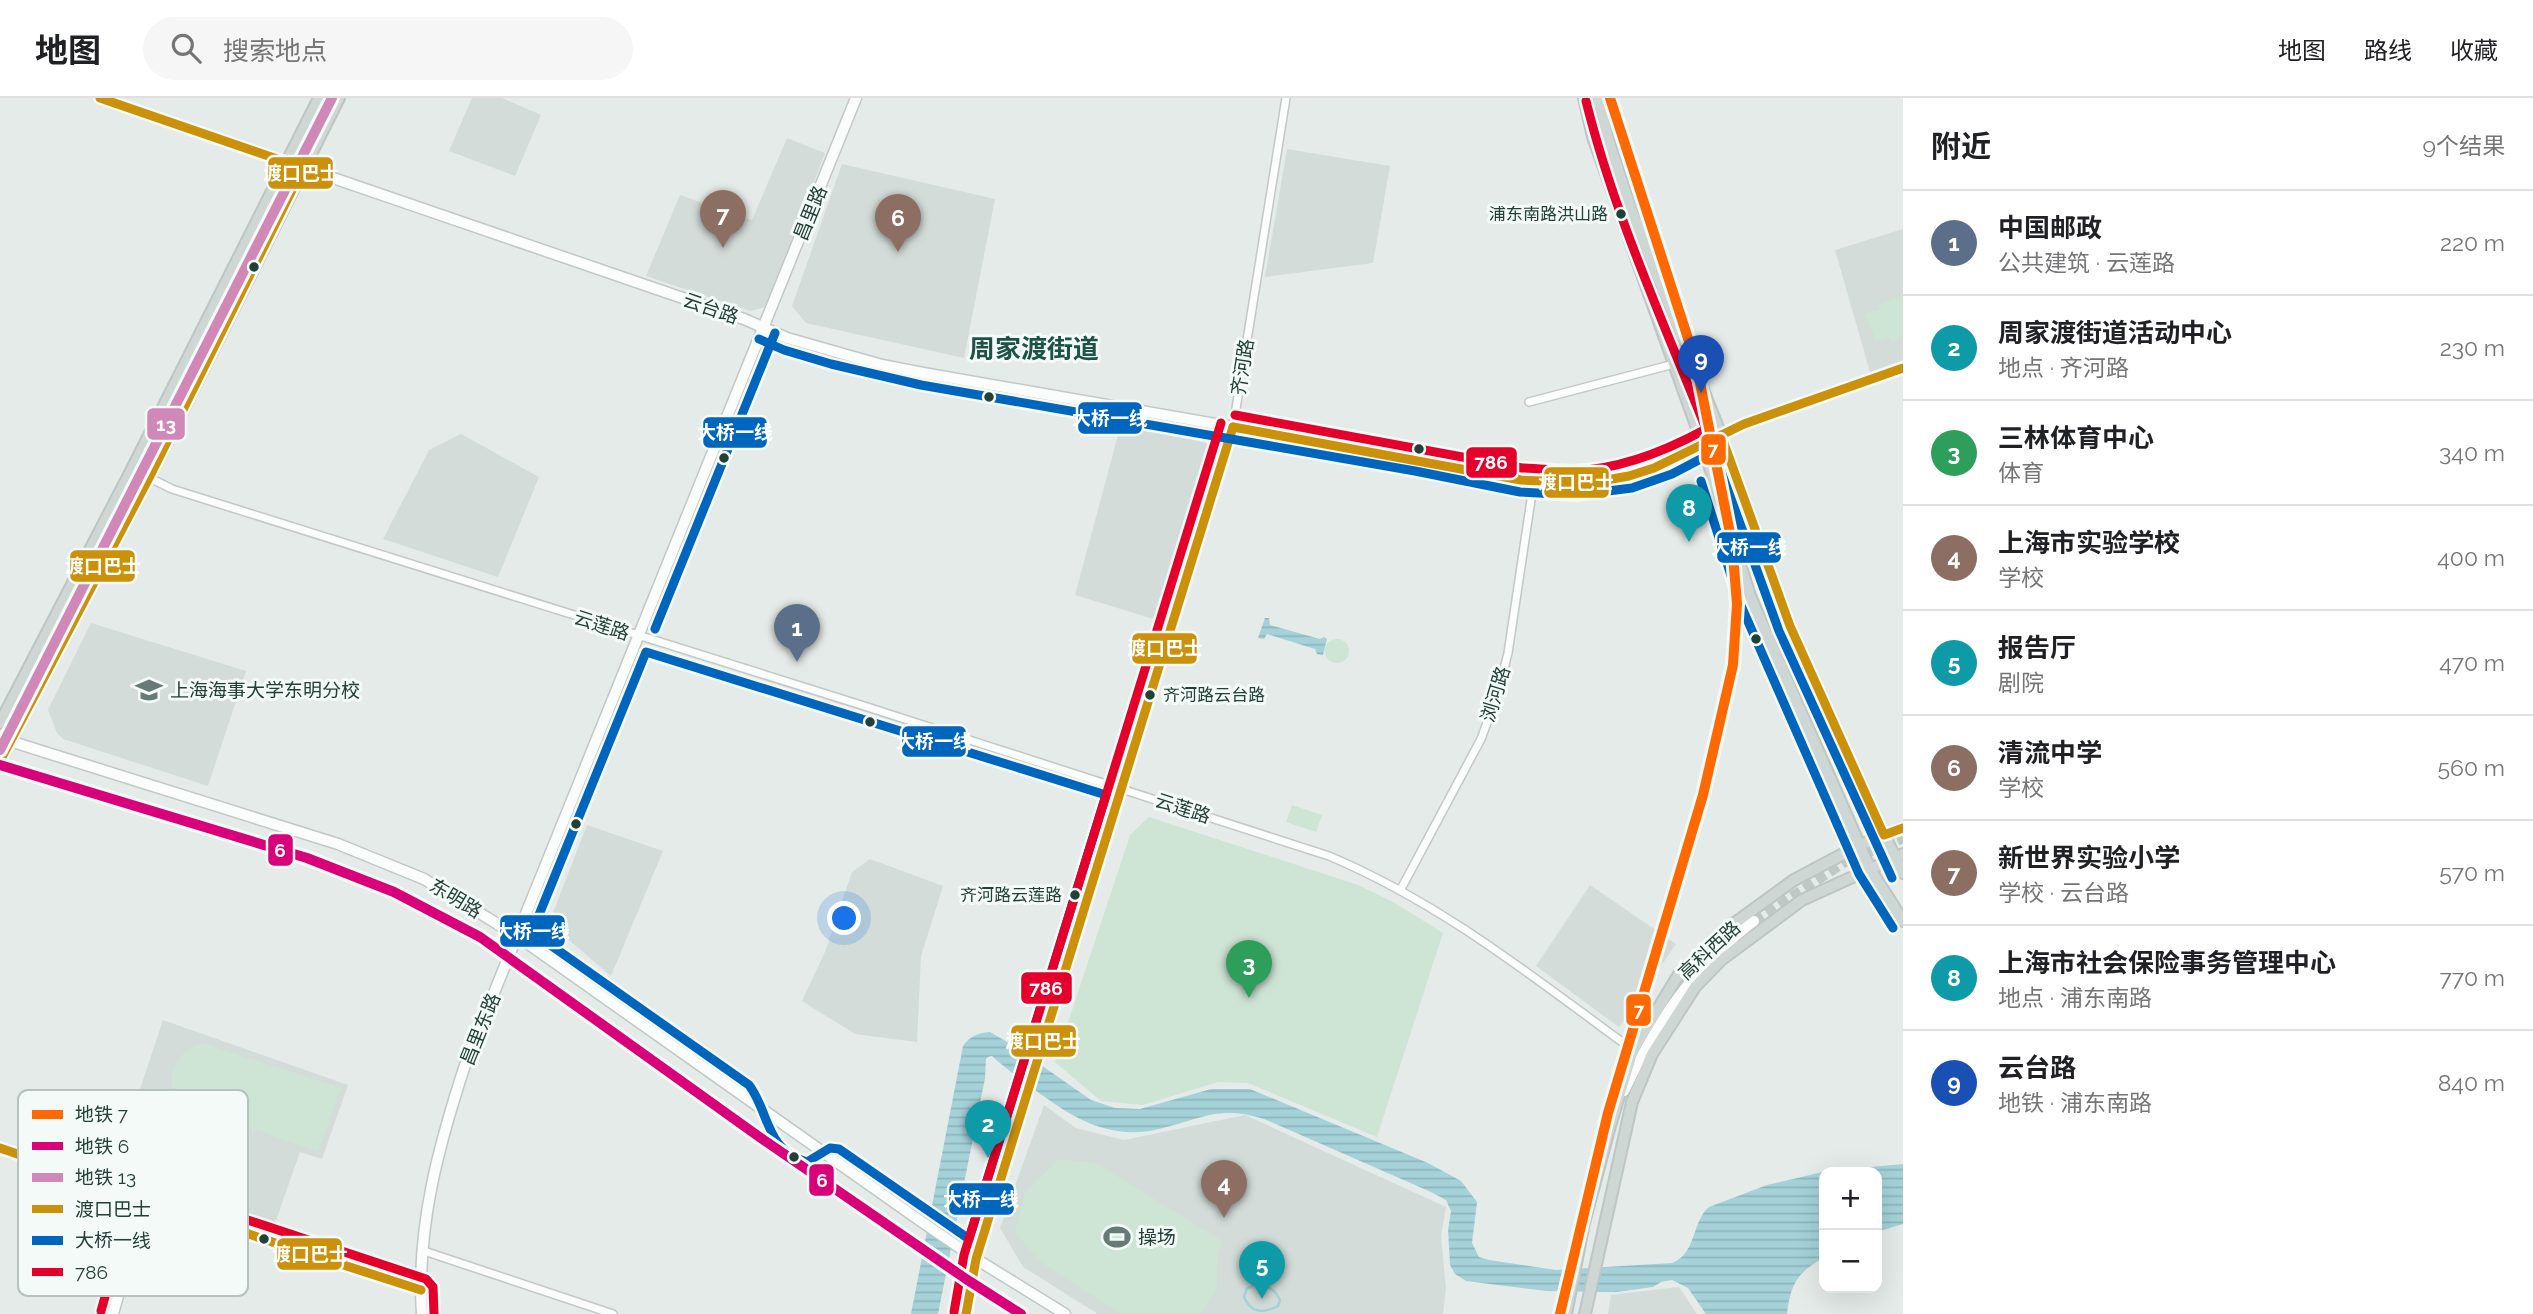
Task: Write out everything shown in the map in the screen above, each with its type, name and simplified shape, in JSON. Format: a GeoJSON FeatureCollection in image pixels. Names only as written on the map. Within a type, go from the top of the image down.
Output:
{"type":"FeatureCollection","features":[{"type":"Feature","properties":{"kind":"main road"},"geometry":{"type":"LineString","coordinates":[[0,723],[132,469],[319,98]]}},
{"type":"Feature","properties":{"kind":"main road"},"geometry":{"type":"LineString","coordinates":[[0,761],[5,740],[149,478],[339,98]]}},
{"type":"Feature","properties":{"kind":"main road"},"geometry":{"type":"LineString","coordinates":[[1584,98],[1593,136],[1703,446],[1750,596],[1870,869],[1903,921]]}},
{"type":"Feature","properties":{"kind":"main road"},"geometry":{"type":"LineString","coordinates":[[1598,98],[1631,209],[1721,435],[1790,626],[1884,835],[1899,856],[1903,873]]}},
{"type":"Feature","properties":{"kind":"main road","name":"高科西路"},"geometry":{"type":"LineString","coordinates":[[1566,1314],[1584,1223],[1633,1050],[1679,974],[1728,928],[1794,880],[1860,845],[1903,828]]}},
{"type":"Feature","properties":{"kind":"main road","name":"高科西路"},"geometry":{"type":"LineString","coordinates":[[1585,1314],[1632,1102],[1652,1054],[1695,987],[1721,960],[1802,900],[1899,856]]}},
{"type":"Feature","properties":{"kind":"street","name":"云台路"},"geometry":{"type":"LineString","coordinates":[[100,98],[731,315],[787,338],[882,365],[1233,426],[1521,480],[1576,483],[1616,479],[1654,468],[1744,424],[1903,368]]}},
{"type":"Feature","properties":{"kind":"street","name":"昌里路"},"geometry":{"type":"LineString","coordinates":[[764,328],[856,98]]}},
{"type":"Feature","properties":{"kind":"street","name":"齐河路"},"geometry":{"type":"LineString","coordinates":[[966,1314],[976,1259],[1233,426],[1286,98]]}},
{"type":"Feature","properties":{"kind":"street","name":"昌里东路"},"geometry":{"type":"LineString","coordinates":[[422,1314],[421,1290],[432,1183],[441,1140],[466,1062],[764,328]]}},
{"type":"Feature","properties":{"kind":"street"},"geometry":{"type":"LineString","coordinates":[[1529,402],[1674,364]]}},
{"type":"Feature","properties":{"kind":"street","name":"云莲路"},"geometry":{"type":"LineString","coordinates":[[132,469],[172,489],[1329,856],[1401,889],[1472,933],[1633,1050]]}},
{"type":"Feature","properties":{"kind":"street","name":"浏河路"},"geometry":{"type":"LineString","coordinates":[[1401,889],[1481,739],[1497,696],[1508,653],[1534,480]]}},
{"type":"Feature","properties":{"kind":"street","name":"东明路"},"geometry":{"type":"LineString","coordinates":[[5,740],[360,851],[433,884],[517,936],[922,1223],[1065,1314]]}},
{"type":"Feature","properties":{"kind":"street"},"geometry":{"type":"LineString","coordinates":[[1615,1109],[1647,1043],[1688,982],[1716,952],[1754,921]]}},
{"type":"Feature","properties":{"kind":"street"},"geometry":{"type":"LineString","coordinates":[[0,1148],[18,1154]]}},
{"type":"Feature","properties":{"kind":"street"},"geometry":{"type":"LineString","coordinates":[[248,1232],[421,1290]]}},
{"type":"Feature","properties":{"kind":"street"},"geometry":{"type":"LineString","coordinates":[[424,1251],[612,1314]]}},
{"type":"Feature","properties":{"kind":"street"},"geometry":{"type":"LineString","coordinates":[[113,1314],[118,1296]]}},
{"type":"Feature","properties":{"kind":"shaded area"},"geometry":{"type":"Polygon","coordinates":[[[472,98],[502,98],[541,115],[515,176],[449,151],[472,98]]]}},
{"type":"Feature","properties":{"kind":"shaded area"},"geometry":{"type":"Polygon","coordinates":[[[787,138],[825,153],[766,307],[750,311],[646,276],[680,195],[752,220],[787,138]]]}},
{"type":"Feature","properties":{"kind":"shaded area"},"geometry":{"type":"Polygon","coordinates":[[[1287,149],[1390,166],[1373,263],[1265,277],[1287,149]]]}},
{"type":"Feature","properties":{"kind":"shaded area"},"geometry":{"type":"Polygon","coordinates":[[[842,164],[995,199],[964,358],[806,323],[792,306],[842,164]]]}},
{"type":"Feature","properties":{"kind":"shaded area"},"geometry":{"type":"Polygon","coordinates":[[[1903,229],[1903,360],[1870,372],[1835,250],[1903,229]]]}},
{"type":"Feature","properties":{"kind":"shaded area"},"geometry":{"type":"Polygon","coordinates":[[[1121,424],[1215,445],[1157,620],[1075,595],[1121,424]]]}},
{"type":"Feature","properties":{"kind":"shaded area"},"geometry":{"type":"Polygon","coordinates":[[[461,434],[539,477],[498,577],[383,539],[429,450],[461,434]]]}},
{"type":"Feature","properties":{"kind":"shaded area","name":"上海海事大学东明分校"},"geometry":{"type":"Polygon","coordinates":[[[91,623],[246,671],[208,786],[63,739],[57,733],[48,710],[91,623]]]}},
{"type":"Feature","properties":{"kind":"shaded area"},"geometry":{"type":"Polygon","coordinates":[[[587,825],[663,851],[611,976],[549,923],[587,825]]]}},
{"type":"Feature","properties":{"kind":"shaded area"},"geometry":{"type":"Polygon","coordinates":[[[870,859],[943,886],[921,956],[917,1042],[855,1034],[802,1001],[825,952],[852,872],[870,859]]]}},
{"type":"Feature","properties":{"kind":"shaded area"},"geometry":{"type":"Polygon","coordinates":[[[1590,885],[1676,944],[1619,1027],[1536,966],[1590,885]]]}},
{"type":"Feature","properties":{"kind":"shaded area"},"geometry":{"type":"Polygon","coordinates":[[[163,1020],[348,1085],[322,1159],[300,1152],[273,1229],[248,1220],[248,1090],[140,1090],[163,1020]]]}},
{"type":"Feature","properties":{"kind":"shaded area"},"geometry":{"type":"Polygon","coordinates":[[[1044,1105],[1076,1128],[1124,1140],[1245,1115],[1446,1207],[1441,1236],[1446,1288],[1443,1314],[1098,1314],[1023,1267],[1000,1228],[1044,1105]]]}},
{"type":"Feature","properties":{"kind":"shaded area"},"geometry":{"type":"Polygon","coordinates":[[[1679,1287],[1697,1314],[1608,1314],[1611,1295],[1679,1287]]]}},
{"type":"Feature","properties":{"kind":"green space"},"geometry":{"type":"Polygon","coordinates":[[[1903,295],[1903,338],[1892,342],[1890,338],[1876,342],[1865,314],[1879,309],[1878,305],[1903,295]]]}},
{"type":"Feature","properties":{"kind":"green space"},"geometry":{"type":"Polygon","coordinates":[[[1337,639],[1345,643],[1349,651],[1345,659],[1337,663],[1329,659],[1325,651],[1329,643],[1337,639]]]}},
{"type":"Feature","properties":{"kind":"green space"},"geometry":{"type":"Polygon","coordinates":[[[1292,805],[1322,815],[1316,832],[1286,822],[1292,805]]]}},
{"type":"Feature","properties":{"kind":"green space"},"geometry":{"type":"Polygon","coordinates":[[[1149,817],[1358,885],[1395,903],[1443,933],[1377,1137],[1248,1083],[1218,1082],[1143,1105],[1101,1101],[1055,1062],[1130,835],[1149,817]]]}},
{"type":"Feature","properties":{"kind":"green space"},"geometry":{"type":"Polygon","coordinates":[[[202,1043],[341,1088],[318,1152],[248,1127],[248,1090],[174,1090],[173,1070],[192,1047],[202,1043]]]}},
{"type":"Feature","properties":{"kind":"green space","name":"操场"},"geometry":{"type":"Polygon","coordinates":[[[1059,1159],[1096,1163],[1224,1242],[1218,1252],[1217,1289],[1200,1314],[1121,1314],[1038,1260],[1015,1232],[1025,1192],[1059,1159]]]}},
{"type":"Feature","properties":{"kind":"water"},"geometry":{"type":"Polygon","coordinates":[[[1265,618],[1269,618],[1270,625],[1320,639],[1324,637],[1327,639],[1323,655],[1317,654],[1315,649],[1267,634],[1264,639],[1258,638],[1265,618]]]}},
{"type":"Feature","properties":{"kind":"water"},"geometry":{"type":"Polygon","coordinates":[[[990,1032],[1014,1046],[1091,1100],[1115,1108],[1140,1109],[1211,1089],[1250,1089],[1428,1163],[1461,1181],[1477,1202],[1472,1243],[1479,1257],[1489,1260],[1556,1270],[1672,1263],[1686,1253],[1699,1221],[1709,1207],[1767,1185],[1819,1173],[1819,1261],[1797,1280],[1790,1295],[1787,1314],[1706,1314],[1688,1288],[1672,1280],[1653,1287],[1617,1292],[1547,1291],[1466,1281],[1455,1274],[1450,1265],[1448,1230],[1451,1211],[1446,1200],[1431,1192],[1264,1119],[1248,1115],[1222,1113],[1141,1132],[1108,1129],[1064,1110],[992,1056],[986,1059],[985,1078],[938,1314],[911,1314],[963,1046],[968,1040],[990,1032]]]}},
{"type":"Feature","properties":{"kind":"water"},"geometry":{"type":"Polygon","coordinates":[[[1903,1164],[1903,1224],[1882,1230],[1882,1167],[1870,1167],[1903,1164]]]}},
{"type":"Feature","properties":{"kind":"waterway"},"geometry":{"type":"LineString","coordinates":[[1258,1284],[1274,1291],[1280,1300],[1278,1306],[1262,1311],[1250,1306],[1244,1297],[1247,1288],[1258,1284]]}},
{"type":"Feature","properties":{"kind":"tunnel"},"geometry":{"type":"LineString","coordinates":[[1754,921],[1845,862],[1903,838]]}},
{"type":"Feature","properties":{"kind":"metro line","name":"13"},"geometry":{"type":"LineString","coordinates":[[0,750],[332,98]]}},
{"type":"Feature","properties":{"kind":"metro line","name":"7"},"geometry":{"type":"LineString","coordinates":[[1560,1314],[1608,1113],[1703,795],[1733,665],[1737,604],[1732,543],[1696,363],[1610,98]]}},
{"type":"Feature","properties":{"kind":"metro line","name":"6"},"geometry":{"type":"LineString","coordinates":[[0,765],[307,858],[394,892],[480,937],[758,1136],[1021,1314]]}},
{"type":"Feature","properties":{"kind":"transit line","name":"渡口巴士"},"geometry":{"type":"LineString","coordinates":[[0,761],[149,478],[303,168],[100,98]]}},
{"type":"Feature","properties":{"kind":"transit line","name":"786"},"geometry":{"type":"LineString","coordinates":[[1235,415],[1522,468],[1565,471],[1589,470],[1641,458],[1706,429],[1625,226],[1586,101]]}},
{"type":"Feature","properties":{"kind":"transit line","name":"大桥一线"},"geometry":{"type":"LineString","coordinates":[[655,629],[775,333]]}},
{"type":"Feature","properties":{"kind":"transit line","name":"大桥一线"},"geometry":{"type":"LineString","coordinates":[[759,339],[784,350],[831,364],[921,385],[1415,471],[1520,492],[1576,495],[1632,488],[1672,474],[1714,452],[1779,631],[1892,878]]}},
{"type":"Feature","properties":{"kind":"transit line","name":"渡口巴士"},"geometry":{"type":"LineString","coordinates":[[1233,427],[1521,480],[1589,483],[1629,476],[1654,468],[1744,424],[1903,368]]}},
{"type":"Feature","properties":{"kind":"transit line","name":"786"},"geometry":{"type":"LineString","coordinates":[[954,1312],[964,1255],[1221,423]]}},
{"type":"Feature","properties":{"kind":"transit line","name":"渡口巴士"},"geometry":{"type":"LineString","coordinates":[[966,1314],[976,1259],[1233,427]]}},
{"type":"Feature","properties":{"kind":"transit line","name":"渡口巴士"},"geometry":{"type":"LineString","coordinates":[[1721,435],[1790,626],[1884,835],[1903,828]]}},
{"type":"Feature","properties":{"kind":"transit line","name":"大桥一线"},"geometry":{"type":"LineString","coordinates":[[1701,481],[1739,601],[1859,874],[1893,928]]}},
{"type":"Feature","properties":{"kind":"transit line","name":"大桥一线"},"geometry":{"type":"LineString","coordinates":[[646,652],[1106,795],[969,1239],[839,1149],[830,1148],[807,1162],[783,1149],[770,1130],[749,1085],[532,932],[646,652]]}},
{"type":"Feature","properties":{"kind":"transit line","name":"渡口巴士"},"geometry":{"type":"LineString","coordinates":[[0,1148],[18,1154]]}},
{"type":"Feature","properties":{"kind":"transit line","name":"786"},"geometry":{"type":"LineString","coordinates":[[248,1220],[426,1279],[433,1287],[434,1313]]}},
{"type":"Feature","properties":{"kind":"transit line","name":"渡口巴士"},"geometry":{"type":"LineString","coordinates":[[248,1234],[421,1290]]}},
{"type":"Feature","properties":{"kind":"transit line","name":"786"},"geometry":{"type":"LineString","coordinates":[[101,1311],[105,1296]]}},
{"type":"Feature","properties":{"kind":"place","name":"浦东南路洪山路"},"geometry":{"type":"Point","coordinates":[1621,214]}},
{"type":"Feature","properties":{"kind":"place","name":"新世界实验小学"},"geometry":{"type":"Point","coordinates":[723,248]}},
{"type":"Feature","properties":{"kind":"place","name":"清流中学"},"geometry":{"type":"Point","coordinates":[898,252]}},
{"type":"Feature","properties":{"kind":"place","name":"云台路"},"geometry":{"type":"Point","coordinates":[1701,393]}},
{"type":"Feature","properties":{"kind":"place","name":"上海市社会保险事务管理中心"},"geometry":{"type":"Point","coordinates":[1689,542]}},
{"type":"Feature","properties":{"kind":"place","name":"中国邮政"},"geometry":{"type":"Point","coordinates":[797,662]}},
{"type":"Feature","properties":{"kind":"place","name":"上海海事大学东明分校"},"geometry":{"type":"Point","coordinates":[149,690]}},
{"type":"Feature","properties":{"kind":"place","name":"齐河路云台路"},"geometry":{"type":"Point","coordinates":[1150,695]}},
{"type":"Feature","properties":{"kind":"place","name":"齐河路云莲路"},"geometry":{"type":"Point","coordinates":[1075,895]}},
{"type":"Feature","properties":{"kind":"place","name":"三林体育中心"},"geometry":{"type":"Point","coordinates":[1249,998]}},
{"type":"Feature","properties":{"kind":"place","name":"周家渡街道活动中心"},"geometry":{"type":"Point","coordinates":[988,1158]}},
{"type":"Feature","properties":{"kind":"place","name":"上海市实验学校"},"geometry":{"type":"Point","coordinates":[1224,1218]}},
{"type":"Feature","properties":{"kind":"place","name":"操场"},"geometry":{"type":"Point","coordinates":[1117,1237]}},
{"type":"Feature","properties":{"kind":"place","name":"报告厅"},"geometry":{"type":"Point","coordinates":[1262,1299]}},
{"type":"Feature","properties":{"kind":"district","name":"周家渡街道"},"geometry":{"type":"Point","coordinates":[1034,349]}}]}
